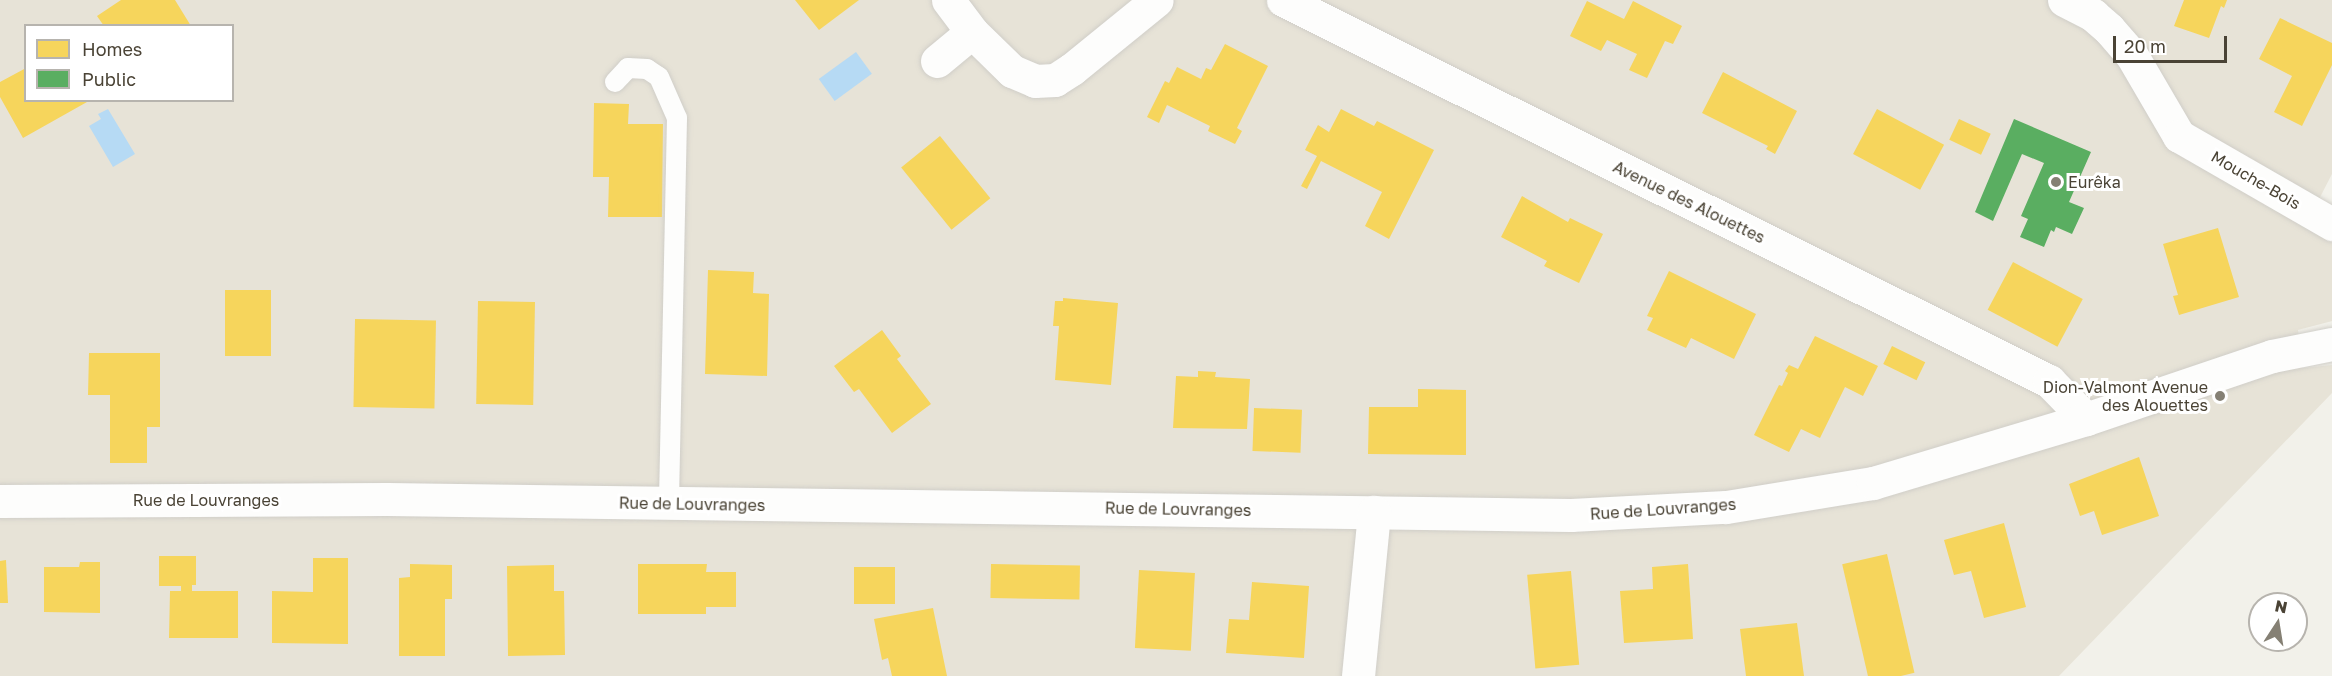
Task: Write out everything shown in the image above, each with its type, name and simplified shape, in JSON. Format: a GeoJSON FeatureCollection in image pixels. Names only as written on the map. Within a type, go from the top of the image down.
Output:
{"type":"FeatureCollection","features":[{"type":"Feature","properties":{"kind":"street"},"geometry":{"type":"LineString","coordinates":[[948,0],[972,32],[1012,71],[1035,81],[1055,80],[1157,0]]}},
{"type":"Feature","properties":{"kind":"street","name":"Avenue des Alouettes"},"geometry":{"type":"LineString","coordinates":[[1283,0],[2049,381],[2086,419]]}},
{"type":"Feature","properties":{"kind":"street","name":"Mouche-Bois"},"geometry":{"type":"LineString","coordinates":[[2064,0],[2093,15],[2109,28],[2131,54],[2179,136],[2332,224]]}},
{"type":"Feature","properties":{"kind":"street"},"geometry":{"type":"LineString","coordinates":[[937,61],[972,32]]}},
{"type":"Feature","properties":{"kind":"street","name":"Rue de Louvranges"},"geometry":{"type":"LineString","coordinates":[[0,501],[387,499],[669,505],[1571,515],[1726,507],[1873,483],[2086,419],[2272,356],[2332,344]]}},
{"type":"Feature","properties":{"kind":"street"},"geometry":{"type":"LineString","coordinates":[[1358,676],[1374,512]]}},
{"type":"Feature","properties":{"kind":"lane"},"geometry":{"type":"LineString","coordinates":[[615,82],[628,68],[647,69],[659,77],[677,118],[669,505]]}},
{"type":"Feature","properties":{"kind":"shaded area"},"geometry":{"type":"Polygon","coordinates":[[[0,0],[2332,0],[2332,174],[2316,205],[2332,237],[2332,321],[2298,330],[2303,368],[2332,365],[2332,393],[2059,676],[0,676],[0,0]]]}},
{"type":"Feature","properties":{"kind":"water"},"geometry":{"type":"Polygon","coordinates":[[[856,52],[872,74],[835,101],[819,79],[856,52]]]}},
{"type":"Feature","properties":{"kind":"water"},"geometry":{"type":"Polygon","coordinates":[[[108,109],[135,154],[113,167],[89,126],[101,119],[98,114],[108,109]]]}},
{"type":"Feature","properties":{"kind":"building: Homes"},"geometry":{"type":"Polygon","coordinates":[[[121,0],[175,0],[190,24],[103,24],[97,16],[121,0]]]}},
{"type":"Feature","properties":{"kind":"building: Homes"},"geometry":{"type":"Polygon","coordinates":[[[795,0],[859,0],[819,30],[795,0]]]}},
{"type":"Feature","properties":{"kind":"building: Homes"},"geometry":{"type":"Polygon","coordinates":[[[2184,0],[2227,0],[2224,8],[2221,6],[2209,38],[2174,26],[2184,0]]]}},
{"type":"Feature","properties":{"kind":"building: Homes"},"geometry":{"type":"Polygon","coordinates":[[[1587,1],[1624,19],[1633,1],[1682,26],[1673,44],[1665,41],[1647,78],[1629,70],[1637,54],[1607,40],[1601,51],[1570,36],[1587,1]]]}},
{"type":"Feature","properties":{"kind":"building: Homes"},"geometry":{"type":"Polygon","coordinates":[[[2280,18],[2332,43],[2332,65],[2302,126],[2274,112],[2292,76],[2259,59],[2280,18]]]}},
{"type":"Feature","properties":{"kind":"building: Homes"},"geometry":{"type":"Polygon","coordinates":[[[1225,44],[1268,66],[1237,128],[1242,131],[1235,144],[1208,131],[1210,126],[1167,105],[1159,123],[1147,117],[1165,81],[1169,83],[1177,67],[1201,79],[1206,68],[1211,70],[1225,44]]]}},
{"type":"Feature","properties":{"kind":"building: Homes"},"geometry":{"type":"Polygon","coordinates":[[[24,69],[24,102],[87,102],[23,138],[0,97],[0,82],[24,69]]]}},
{"type":"Feature","properties":{"kind":"building: Homes"},"geometry":{"type":"Polygon","coordinates":[[[1723,72],[1797,111],[1775,154],[1766,149],[1768,146],[1702,113],[1723,72]]]}},
{"type":"Feature","properties":{"kind":"building: Homes"},"geometry":{"type":"Polygon","coordinates":[[[594,103],[629,104],[628,124],[663,124],[662,217],[608,217],[609,177],[593,177],[594,103]]]}},
{"type":"Feature","properties":{"kind":"building: Homes"},"geometry":{"type":"Polygon","coordinates":[[[1341,109],[1374,126],[1377,121],[1434,150],[1389,239],[1365,226],[1382,192],[1321,161],[1307,189],[1301,186],[1317,156],[1305,150],[1318,125],[1329,132],[1341,109]]]}},
{"type":"Feature","properties":{"kind":"building: Homes"},"geometry":{"type":"Polygon","coordinates":[[[1877,109],[1944,145],[1920,190],[1853,154],[1877,109]]]}},
{"type":"Feature","properties":{"kind":"building: Homes"},"geometry":{"type":"Polygon","coordinates":[[[1959,119],[1991,134],[1981,155],[1949,140],[1959,119]]]}},
{"type":"Feature","properties":{"kind":"building: Homes"},"geometry":{"type":"Polygon","coordinates":[[[940,136],[990,198],[951,230],[901,167],[940,136]]]}},
{"type":"Feature","properties":{"kind":"building: Homes"},"geometry":{"type":"Polygon","coordinates":[[[1522,196],[1568,222],[1570,218],[1603,234],[1579,283],[1544,266],[1547,261],[1501,237],[1522,196]]]}},
{"type":"Feature","properties":{"kind":"building: Homes"},"geometry":{"type":"Polygon","coordinates":[[[2218,228],[2239,297],[2179,315],[2173,296],[2178,295],[2163,244],[2218,228]]]}},
{"type":"Feature","properties":{"kind":"building: Homes"},"geometry":{"type":"Polygon","coordinates":[[[2013,262],[2083,299],[2057,347],[1988,310],[2013,262]]]}},
{"type":"Feature","properties":{"kind":"building: Homes"},"geometry":{"type":"Polygon","coordinates":[[[708,270],[754,272],[753,293],[769,294],[767,376],[705,374],[708,270]]]}},
{"type":"Feature","properties":{"kind":"building: Homes"},"geometry":{"type":"Polygon","coordinates":[[[1669,271],[1756,314],[1734,359],[1691,338],[1686,348],[1647,330],[1653,318],[1647,316],[1669,271]]]}},
{"type":"Feature","properties":{"kind":"building: Homes"},"geometry":{"type":"Polygon","coordinates":[[[225,290],[271,290],[271,356],[225,356],[225,290]]]}},
{"type":"Feature","properties":{"kind":"building: Homes"},"geometry":{"type":"Polygon","coordinates":[[[1063,298],[1118,303],[1111,385],[1055,380],[1059,326],[1053,326],[1055,301],[1063,301],[1063,298]]]}},
{"type":"Feature","properties":{"kind":"building: Homes"},"geometry":{"type":"Polygon","coordinates":[[[478,301],[535,302],[533,405],[476,404],[478,301]]]}},
{"type":"Feature","properties":{"kind":"building: Homes"},"geometry":{"type":"Polygon","coordinates":[[[355,319],[436,320],[434,408],[353,407],[355,319]]]}},
{"type":"Feature","properties":{"kind":"building: Homes"},"geometry":{"type":"Polygon","coordinates":[[[882,330],[901,356],[897,359],[931,404],[892,433],[859,389],[854,392],[834,366],[882,330]]]}},
{"type":"Feature","properties":{"kind":"building: Homes"},"geometry":{"type":"Polygon","coordinates":[[[1815,336],[1878,366],[1863,396],[1845,387],[1820,438],[1801,429],[1789,452],[1754,435],[1779,385],[1782,386],[1788,373],[1785,371],[1789,365],[1798,369],[1815,336]]]}},
{"type":"Feature","properties":{"kind":"building: Homes"},"geometry":{"type":"Polygon","coordinates":[[[1892,346],[1925,362],[1916,380],[1883,364],[1892,346]]]}},
{"type":"Feature","properties":{"kind":"building: Homes"},"geometry":{"type":"Polygon","coordinates":[[[89,353],[160,353],[160,427],[147,427],[147,463],[110,463],[110,395],[88,395],[89,353]]]}},
{"type":"Feature","properties":{"kind":"building: Homes"},"geometry":{"type":"Polygon","coordinates":[[[1198,371],[1216,372],[1215,377],[1250,379],[1247,429],[1173,428],[1176,376],[1198,377],[1198,371]]]}},
{"type":"Feature","properties":{"kind":"building: Homes"},"geometry":{"type":"Polygon","coordinates":[[[1418,389],[1466,390],[1466,455],[1368,454],[1369,407],[1418,407],[1418,389]]]}},
{"type":"Feature","properties":{"kind":"building: Homes"},"geometry":{"type":"Polygon","coordinates":[[[1254,408],[1302,410],[1300,453],[1252,451],[1254,408]]]}},
{"type":"Feature","properties":{"kind":"building: Homes"},"geometry":{"type":"Polygon","coordinates":[[[2139,457],[2159,516],[2102,535],[2094,511],[2080,516],[2069,484],[2139,457]]]}},
{"type":"Feature","properties":{"kind":"building: Homes"},"geometry":{"type":"Polygon","coordinates":[[[2004,523],[2026,607],[1984,618],[1971,571],[1954,575],[1944,540],[2004,523]]]}},
{"type":"Feature","properties":{"kind":"building: Homes"},"geometry":{"type":"Polygon","coordinates":[[[1887,554],[1914,673],[1901,676],[1868,676],[1842,564],[1887,554]]]}},
{"type":"Feature","properties":{"kind":"building: Homes"},"geometry":{"type":"Polygon","coordinates":[[[159,556],[196,556],[196,585],[192,585],[192,591],[238,591],[238,638],[169,638],[170,591],[181,591],[181,586],[159,586],[159,556]]]}},
{"type":"Feature","properties":{"kind":"building: Homes"},"geometry":{"type":"Polygon","coordinates":[[[313,558],[348,558],[348,644],[272,643],[272,591],[313,592],[313,558]]]}},
{"type":"Feature","properties":{"kind":"building: Homes"},"geometry":{"type":"Polygon","coordinates":[[[6,560],[8,603],[0,603],[0,561],[6,560]]]}},
{"type":"Feature","properties":{"kind":"building: Homes"},"geometry":{"type":"Polygon","coordinates":[[[80,562],[100,562],[100,613],[44,612],[44,567],[79,567],[80,562]]]}},
{"type":"Feature","properties":{"kind":"building: Homes"},"geometry":{"type":"Polygon","coordinates":[[[410,564],[452,565],[452,599],[445,599],[445,656],[399,656],[399,578],[410,577],[410,564]]]}},
{"type":"Feature","properties":{"kind":"building: Homes"},"geometry":{"type":"Polygon","coordinates":[[[638,564],[707,564],[706,572],[736,572],[736,607],[706,607],[706,614],[638,614],[638,564]]]}},
{"type":"Feature","properties":{"kind":"building: Homes"},"geometry":{"type":"Polygon","coordinates":[[[991,564],[1080,566],[1079,600],[990,598],[991,564]]]}},
{"type":"Feature","properties":{"kind":"building: Homes"},"geometry":{"type":"Polygon","coordinates":[[[1688,564],[1693,639],[1624,643],[1620,591],[1653,589],[1652,567],[1688,564]]]}},
{"type":"Feature","properties":{"kind":"building: Homes"},"geometry":{"type":"Polygon","coordinates":[[[554,565],[554,591],[564,591],[565,655],[508,656],[507,566],[554,565]]]}},
{"type":"Feature","properties":{"kind":"building: Homes"},"geometry":{"type":"Polygon","coordinates":[[[854,567],[895,567],[895,604],[854,604],[854,567]]]}},
{"type":"Feature","properties":{"kind":"building: Homes"},"geometry":{"type":"Polygon","coordinates":[[[1139,570],[1195,573],[1191,651],[1135,648],[1139,570]]]}},
{"type":"Feature","properties":{"kind":"building: Homes"},"geometry":{"type":"Polygon","coordinates":[[[1571,571],[1579,665],[1535,668],[1527,575],[1571,571]]]}},
{"type":"Feature","properties":{"kind":"building: Homes"},"geometry":{"type":"Polygon","coordinates":[[[1252,582],[1309,586],[1304,658],[1226,653],[1229,619],[1249,620],[1252,582]]]}},
{"type":"Feature","properties":{"kind":"building: Homes"},"geometry":{"type":"Polygon","coordinates":[[[933,608],[947,676],[892,676],[888,658],[882,660],[874,619],[933,608]]]}},
{"type":"Feature","properties":{"kind":"building: Homes"},"geometry":{"type":"Polygon","coordinates":[[[1797,623],[1804,676],[1746,676],[1740,629],[1797,623]]]}},
{"type":"Feature","properties":{"kind":"building: Public","name":"Eurêka"},"geometry":{"type":"Polygon","coordinates":[[[2014,119],[2091,152],[2069,202],[2084,208],[2072,234],[2056,227],[2054,232],[2051,230],[2044,247],[2020,237],[2028,219],[2021,216],[2044,163],[2022,154],[1993,221],[1975,212],[2014,119]]]}},
{"type":"Feature","properties":{"kind":"place","name":"Eurêka"},"geometry":{"type":"Point","coordinates":[2056,182]}},
{"type":"Feature","properties":{"kind":"place","name":"Dion-Valmont Avenue des Alouettes"},"geometry":{"type":"Point","coordinates":[2220,396]}}]}
